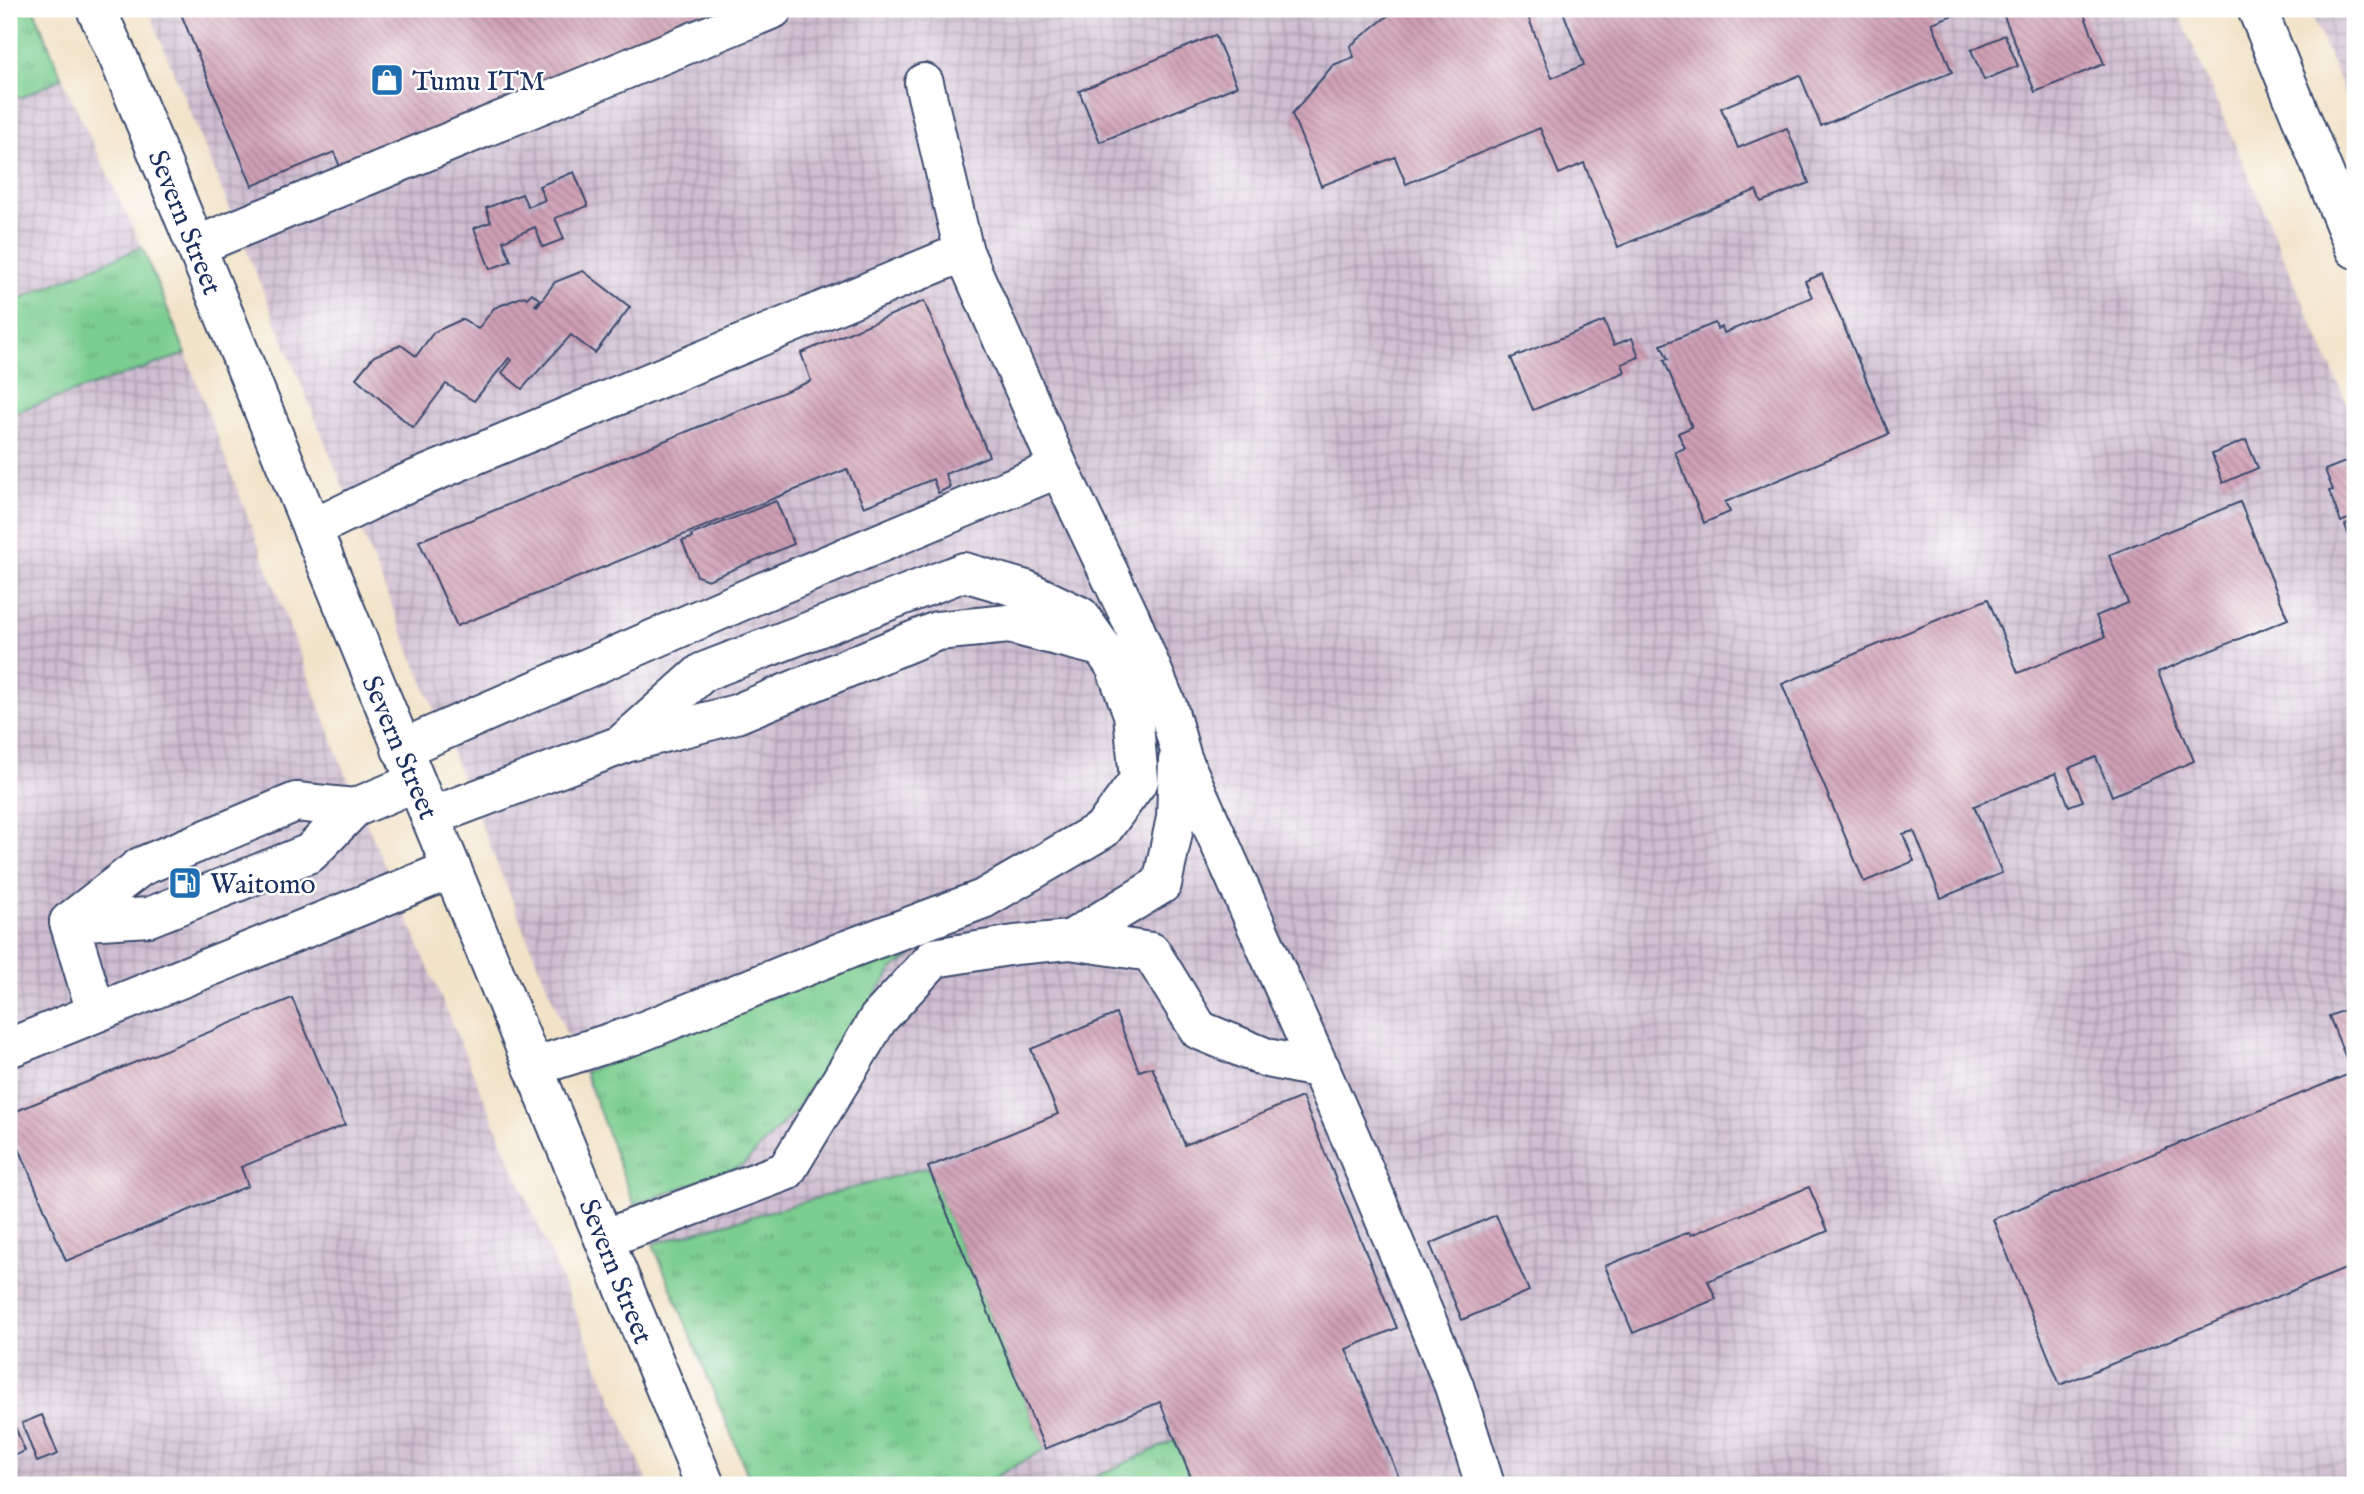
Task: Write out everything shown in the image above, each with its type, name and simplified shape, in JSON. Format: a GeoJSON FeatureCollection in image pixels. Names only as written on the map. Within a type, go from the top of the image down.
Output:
{"type":"FeatureCollection","features":[{"type":"Feature","properties":{"kind":"street","name":"Severn Street"},"geometry":{"type":"LineString","coordinates":[[96,9],[705,1485]]}},
{"type":"Feature","properties":{"kind":"street"},"geometry":{"type":"LineString","coordinates":[[196,246],[773,9]]}},
{"type":"Feature","properties":{"kind":"street"},"geometry":{"type":"LineString","coordinates":[[2257,9],[2355,248]]}},
{"type":"Feature","properties":{"kind":"street"},"geometry":{"type":"LineString","coordinates":[[924,83],[964,252],[1059,468],[1130,617],[1168,708],[1182,758],[1321,1069],[1454,1386],[1485,1485]]}},
{"type":"Feature","properties":{"kind":"street"},"geometry":{"type":"LineString","coordinates":[[312,529],[400,486],[964,252]]}},
{"type":"Feature","properties":{"kind":"street"},"geometry":{"type":"LineString","coordinates":[[69,922],[149,917],[310,853],[354,808],[409,766],[741,602],[1059,468]]}},
{"type":"Feature","properties":{"kind":"street"},"geometry":{"type":"LineString","coordinates":[[533,1068],[631,1036],[983,899],[1103,829],[1139,780],[1133,714],[1115,666],[1080,616],[1026,590],[964,572],[703,672],[621,745]]}},
{"type":"Feature","properties":{"kind":"street"},"geometry":{"type":"LineString","coordinates":[[430,817],[621,745],[736,714],[937,631],[1009,624],[1101,647]]}},
{"type":"Feature","properties":{"kind":"street"},"geometry":{"type":"LineString","coordinates":[[1070,940],[1162,884],[1176,818],[1179,767],[1168,708]]}},
{"type":"Feature","properties":{"kind":"street"},"geometry":{"type":"LineString","coordinates":[[69,922],[140,867],[296,802],[354,808]]}},
{"type":"Feature","properties":{"kind":"street"},"geometry":{"type":"LineString","coordinates":[[9,1048],[452,869]]}},
{"type":"Feature","properties":{"kind":"street"},"geometry":{"type":"LineString","coordinates":[[69,922],[96,1012]]}},
{"type":"Feature","properties":{"kind":"street"},"geometry":{"type":"LineString","coordinates":[[604,1239],[786,1171],[878,1019],[934,958],[1015,945],[1070,940],[1151,952],[1199,1030],[1267,1058],[1321,1069]]}},
{"type":"Feature","properties":{"kind":"shaded area"},"geometry":{"type":"Polygon","coordinates":[[[9,9],[34,9],[62,78],[142,247],[186,354],[344,770],[649,1485],[9,1485],[9,9]]]}},
{"type":"Feature","properties":{"kind":"shaded area"},"geometry":{"type":"Polygon","coordinates":[[[148,9],[2177,9],[2355,423],[2355,1485],[751,1485],[148,9]]]}},
{"type":"Feature","properties":{"kind":"shaded area"},"geometry":{"type":"Polygon","coordinates":[[[2310,9],[2355,9],[2355,119],[2310,9]]]}},
{"type":"Feature","properties":{"kind":"green space"},"geometry":{"type":"Polygon","coordinates":[[[9,9],[34,9],[62,78],[23,97],[9,98],[9,9]]]}},
{"type":"Feature","properties":{"kind":"green space"},"geometry":{"type":"Polygon","coordinates":[[[142,247],[186,354],[9,414],[9,303],[142,247]]]}},
{"type":"Feature","properties":{"kind":"green space"},"geometry":{"type":"Polygon","coordinates":[[[922,937],[922,948],[892,970],[793,1113],[743,1165],[634,1205],[585,1072],[922,937]]]}},
{"type":"Feature","properties":{"kind":"green space"},"geometry":{"type":"Polygon","coordinates":[[[928,1167],[1045,1449],[981,1485],[752,1485],[653,1244],[928,1167]]]}},
{"type":"Feature","properties":{"kind":"green space"},"geometry":{"type":"Polygon","coordinates":[[[1175,1440],[1194,1485],[1077,1485],[1175,1440]]]}},
{"type":"Feature","properties":{"kind":"building","name":"Tumu ITM"},"geometry":{"type":"Polygon","coordinates":[[[179,9],[740,9],[342,172],[334,152],[252,186],[179,9]]]}},
{"type":"Feature","properties":{"kind":"building"},"geometry":{"type":"Polygon","coordinates":[[[1396,9],[1525,9],[1552,78],[1584,65],[1562,9],[1954,9],[1956,14],[1932,23],[1952,72],[1821,126],[1800,75],[1721,108],[1738,148],[1787,128],[1809,183],[1761,202],[1756,190],[1618,247],[1584,163],[1559,174],[1540,128],[1406,184],[1395,157],[1321,186],[1292,114],[1333,65],[1354,57],[1350,46],[1396,9]]]}},
{"type":"Feature","properties":{"kind":"building"},"geometry":{"type":"Polygon","coordinates":[[[2001,9],[2082,9],[2104,64],[2035,92],[2001,9]]]}},
{"type":"Feature","properties":{"kind":"building"},"geometry":{"type":"Polygon","coordinates":[[[1215,35],[1237,86],[1100,142],[1079,91],[1215,35]]]}},
{"type":"Feature","properties":{"kind":"building"},"geometry":{"type":"Polygon","coordinates":[[[2005,35],[2018,66],[1984,80],[1971,50],[2005,35]]]}},
{"type":"Feature","properties":{"kind":"building"},"geometry":{"type":"Polygon","coordinates":[[[574,172],[588,206],[555,218],[564,239],[543,247],[535,227],[503,241],[511,261],[490,269],[474,228],[491,222],[486,208],[522,194],[528,207],[545,200],[539,186],[574,172]]]}},
{"type":"Feature","properties":{"kind":"building"},"geometry":{"type":"Polygon","coordinates":[[[583,271],[630,307],[595,353],[571,335],[522,389],[502,373],[512,360],[509,358],[474,401],[446,384],[413,428],[356,378],[374,356],[401,345],[416,356],[434,332],[463,319],[478,329],[494,308],[524,296],[527,298],[532,293],[540,300],[535,305],[537,306],[555,282],[583,271]]]}},
{"type":"Feature","properties":{"kind":"building"},"geometry":{"type":"Polygon","coordinates":[[[1822,274],[1889,434],[1725,502],[1730,512],[1704,523],[1675,452],[1685,448],[1678,433],[1692,427],[1664,360],[1668,359],[1661,345],[1715,323],[1717,329],[1722,327],[1724,333],[1812,297],[1805,281],[1822,274]]]}},
{"type":"Feature","properties":{"kind":"building"},"geometry":{"type":"Polygon","coordinates":[[[924,301],[989,456],[945,474],[950,487],[938,493],[933,479],[864,507],[847,469],[457,626],[419,541],[811,381],[801,353],[924,301]]]}},
{"type":"Feature","properties":{"kind":"building"},"geometry":{"type":"Polygon","coordinates":[[[1604,321],[1614,345],[1632,338],[1639,357],[1622,364],[1625,372],[1533,410],[1511,358],[1604,321]]]}},
{"type":"Feature","properties":{"kind":"building"},"geometry":{"type":"Polygon","coordinates":[[[2246,440],[2258,468],[2223,483],[2212,454],[2246,440]]]}},
{"type":"Feature","properties":{"kind":"building"},"geometry":{"type":"Polygon","coordinates":[[[2355,458],[2355,516],[2341,522],[2329,491],[2333,490],[2325,470],[2355,458]]]}},
{"type":"Feature","properties":{"kind":"building"},"geometry":{"type":"Polygon","coordinates":[[[776,501],[794,544],[708,580],[697,576],[682,541],[776,501]]]}},
{"type":"Feature","properties":{"kind":"building"},"geometry":{"type":"Polygon","coordinates":[[[2240,502],[2288,619],[2158,672],[2194,761],[2112,796],[2096,757],[2069,768],[2083,801],[2069,806],[2056,773],[1974,806],[2002,873],[1941,898],[1914,831],[1903,834],[1914,861],[1864,882],[1782,684],[1988,599],[2018,673],[2105,637],[2096,616],[2128,603],[2109,555],[2240,502]]]}},
{"type":"Feature","properties":{"kind":"building"},"geometry":{"type":"Polygon","coordinates":[[[2355,520],[2355,535],[2350,538],[2345,525],[2355,520]]]}},
{"type":"Feature","properties":{"kind":"building"},"geometry":{"type":"Polygon","coordinates":[[[292,998],[345,1125],[241,1167],[248,1186],[66,1261],[9,1124],[9,1114],[292,998]]]}},
{"type":"Feature","properties":{"kind":"building"},"geometry":{"type":"Polygon","coordinates":[[[2355,1006],[2355,1265],[2060,1385],[1993,1219],[2352,1073],[2329,1016],[2355,1006]]]}},
{"type":"Feature","properties":{"kind":"building"},"geometry":{"type":"Polygon","coordinates":[[[1116,1014],[1139,1071],[1152,1067],[1185,1145],[1302,1097],[1397,1328],[1346,1349],[1402,1485],[1194,1485],[1160,1402],[1045,1449],[928,1167],[1058,1114],[1031,1049],[1116,1014]]]}},
{"type":"Feature","properties":{"kind":"building"},"geometry":{"type":"Polygon","coordinates":[[[1809,1187],[1828,1231],[1708,1281],[1716,1299],[1633,1333],[1605,1266],[1689,1232],[1691,1235],[1809,1187]]]}},
{"type":"Feature","properties":{"kind":"building"},"geometry":{"type":"Polygon","coordinates":[[[1496,1215],[1529,1291],[1462,1320],[1430,1244],[1496,1215]]]}},
{"type":"Feature","properties":{"kind":"building"},"geometry":{"type":"Polygon","coordinates":[[[42,1415],[58,1454],[37,1462],[22,1423],[42,1415]]]}},
{"type":"Feature","properties":{"kind":"building"},"geometry":{"type":"Polygon","coordinates":[[[13,1422],[25,1451],[9,1458],[9,1423],[13,1422]]]}},
{"type":"Feature","properties":{"kind":"place","name":"Tumu ITM"},"geometry":{"type":"Point","coordinates":[387,80]}},
{"type":"Feature","properties":{"kind":"place","name":"Waitomo"},"geometry":{"type":"Point","coordinates":[185,883]}}]}
